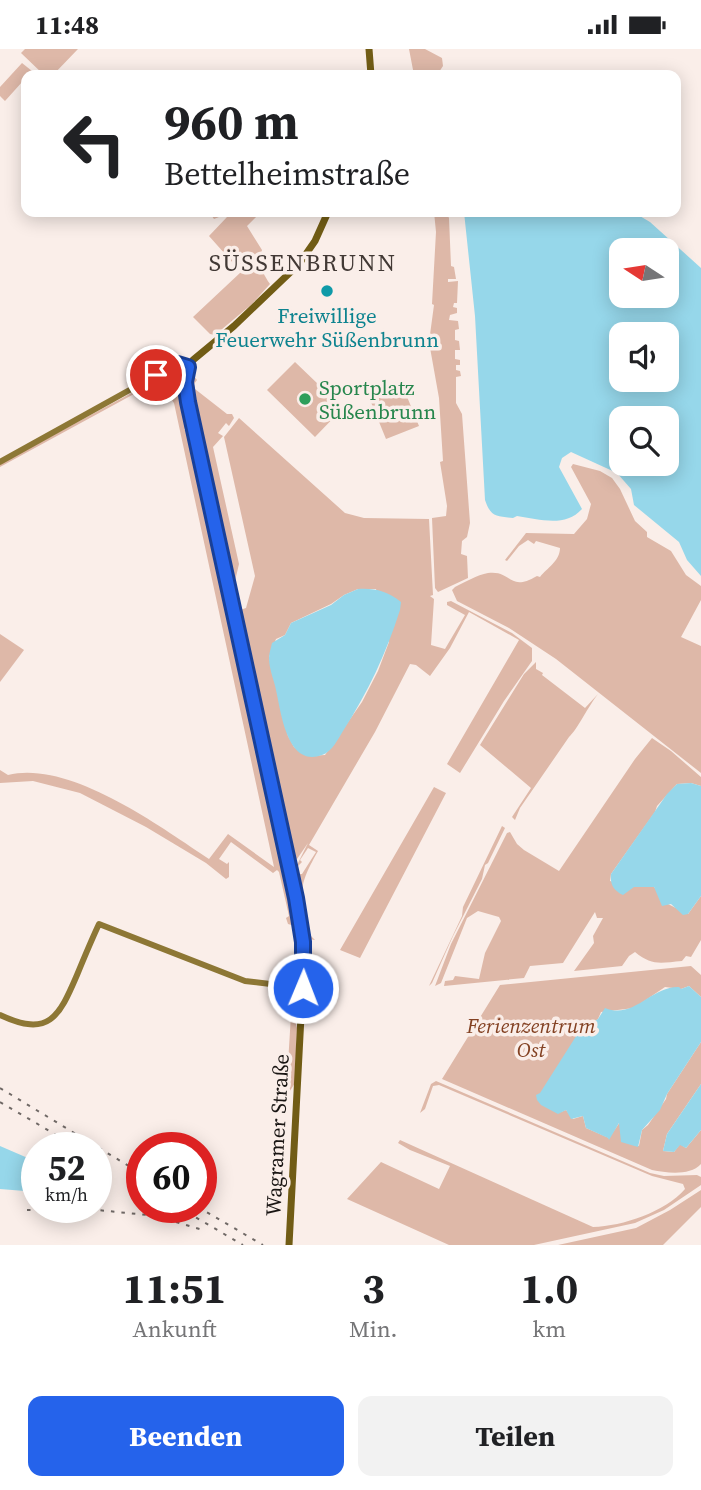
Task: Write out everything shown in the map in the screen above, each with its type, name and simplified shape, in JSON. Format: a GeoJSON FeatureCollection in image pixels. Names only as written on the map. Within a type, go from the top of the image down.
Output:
{"type":"FeatureCollection","features":[{"type":"Feature","properties":{"kind":"main road"},"geometry":{"type":"LineString","coordinates":[[369,49],[371,70]]}},
{"type":"Feature","properties":{"kind":"main road"},"geometry":{"type":"LineString","coordinates":[[188,367],[193,359],[234,326],[296,268],[315,241],[326,217]]}},
{"type":"Feature","properties":{"kind":"main road","name":"Wagramer Straße"},"geometry":{"type":"LineString","coordinates":[[188,367],[185,382],[188,402],[296,898],[303,942],[303,988],[289,1245]]}},
{"type":"Feature","properties":{"kind":"street"},"geometry":{"type":"LineString","coordinates":[[0,461],[165,370],[178,364],[188,367]]}},
{"type":"Feature","properties":{"kind":"street"},"geometry":{"type":"LineString","coordinates":[[0,1015],[26,1025],[45,1022],[59,1013],[99,924],[245,981],[303,988]]}},
{"type":"Feature","properties":{"kind":"green space"},"geometry":{"type":"Polygon","coordinates":[[[25,49],[78,49],[58,70],[39,70],[21,53],[25,49]]]}},
{"type":"Feature","properties":{"kind":"green space"},"geometry":{"type":"Polygon","coordinates":[[[409,49],[425,49],[442,58],[440,70],[413,70],[409,49]]]}},
{"type":"Feature","properties":{"kind":"green space"},"geometry":{"type":"Polygon","coordinates":[[[22,63],[31,70],[21,70],[21,83],[5,101],[0,96],[0,87],[22,63]]]}},
{"type":"Feature","properties":{"kind":"green space"},"geometry":{"type":"Polygon","coordinates":[[[227,217],[256,217],[247,226],[262,250],[260,260],[270,284],[252,304],[215,335],[210,334],[193,317],[241,272],[209,236],[227,217]]]}},
{"type":"Feature","properties":{"kind":"green space"},"geometry":{"type":"Polygon","coordinates":[[[434,217],[448,217],[451,266],[454,267],[456,279],[448,279],[448,282],[458,281],[457,303],[454,303],[453,307],[457,308],[457,313],[450,315],[449,320],[458,321],[459,329],[455,330],[455,340],[459,341],[460,350],[455,350],[455,359],[460,360],[456,370],[460,371],[461,376],[456,377],[456,403],[462,414],[470,523],[467,537],[462,541],[461,554],[467,556],[468,578],[438,592],[435,588],[432,518],[446,516],[447,506],[440,462],[443,461],[439,398],[429,342],[434,305],[434,217]]]}},
{"type":"Feature","properties":{"kind":"green space","name":"Sportplatz Süßenbrunn"},"geometry":{"type":"Polygon","coordinates":[[[295,362],[343,408],[315,437],[267,390],[295,362]]]}},
{"type":"Feature","properties":{"kind":"green space"},"geometry":{"type":"Polygon","coordinates":[[[174,370],[182,378],[189,420],[184,430],[191,427],[291,888],[285,886],[292,895],[295,926],[288,924],[286,918],[289,916],[279,872],[277,870],[273,873],[231,842],[219,859],[227,864],[229,862],[229,877],[226,879],[206,863],[146,827],[80,793],[33,781],[0,783],[0,770],[8,775],[32,773],[59,777],[113,799],[209,859],[228,834],[274,867],[174,403],[160,383],[145,388],[0,467],[0,464],[174,370]]]}},
{"type":"Feature","properties":{"kind":"green space"},"geometry":{"type":"Polygon","coordinates":[[[193,375],[197,380],[195,389],[234,418],[229,426],[226,423],[218,433],[223,436],[213,447],[239,564],[235,581],[239,601],[235,603],[189,385],[193,375]]]}},
{"type":"Feature","properties":{"kind":"green space"},"geometry":{"type":"Polygon","coordinates":[[[401,382],[419,426],[386,439],[368,395],[401,382]]]}},
{"type":"Feature","properties":{"kind":"green space"},"geometry":{"type":"Polygon","coordinates":[[[239,418],[345,513],[364,518],[429,519],[433,595],[430,596],[434,599],[431,645],[445,649],[465,615],[447,605],[447,602],[451,601],[512,633],[532,648],[532,661],[460,773],[447,764],[519,640],[469,612],[450,648],[430,676],[416,665],[410,664],[375,732],[309,845],[318,851],[306,875],[302,891],[309,934],[315,940],[307,936],[295,878],[297,874],[302,874],[316,852],[308,848],[300,860],[302,862],[295,869],[308,843],[297,859],[290,857],[237,611],[246,608],[255,576],[224,437],[239,418]],[[358,589],[344,595],[291,623],[285,635],[276,639],[269,657],[288,736],[294,747],[307,756],[325,755],[362,702],[378,671],[389,642],[376,589],[358,589]]]}},
{"type":"Feature","properties":{"kind":"green space"},"geometry":{"type":"Polygon","coordinates":[[[573,464],[600,471],[612,478],[635,521],[647,532],[647,537],[671,551],[686,575],[701,586],[701,600],[681,637],[701,646],[701,773],[556,659],[509,628],[457,601],[452,590],[488,573],[502,575],[515,582],[528,581],[540,577],[553,564],[560,548],[536,541],[534,544],[528,540],[505,560],[526,533],[574,534],[587,519],[591,504],[571,467],[573,464]]]}},
{"type":"Feature","properties":{"kind":"green space"},"geometry":{"type":"Polygon","coordinates":[[[0,634],[24,650],[0,682],[0,634]]]}},
{"type":"Feature","properties":{"kind":"green space"},"geometry":{"type":"Polygon","coordinates":[[[536,662],[536,669],[543,673],[542,675],[585,708],[598,694],[520,808],[515,820],[512,817],[531,788],[480,745],[524,674],[536,662]]]}},
{"type":"Feature","properties":{"kind":"green space"},"geometry":{"type":"Polygon","coordinates":[[[652,738],[701,777],[701,786],[691,783],[677,784],[657,806],[611,874],[610,881],[634,887],[654,887],[668,904],[688,914],[701,896],[701,940],[691,957],[686,956],[682,961],[657,963],[646,960],[635,952],[622,966],[574,971],[594,943],[593,936],[603,918],[597,918],[595,912],[563,963],[530,966],[524,978],[444,986],[445,981],[453,980],[455,976],[479,979],[485,953],[501,921],[499,917],[478,911],[467,918],[441,983],[435,986],[451,944],[507,833],[510,832],[524,850],[559,871],[652,738]]]}},
{"type":"Feature","properties":{"kind":"green space"},"geometry":{"type":"Polygon","coordinates":[[[434,787],[446,793],[360,958],[340,950],[434,787]]]}},
{"type":"Feature","properties":{"kind":"green space"},"geometry":{"type":"Polygon","coordinates":[[[502,826],[505,828],[485,865],[482,879],[429,986],[462,916],[463,907],[502,826]]]}},
{"type":"Feature","properties":{"kind":"green space","name":"Ferienzentrum Ost"},"geometry":{"type":"Polygon","coordinates":[[[691,966],[701,975],[701,997],[689,986],[681,989],[665,987],[634,1008],[601,1012],[598,1019],[580,1031],[558,1113],[566,1110],[573,1119],[583,1116],[586,1128],[609,1138],[620,1122],[623,1141],[639,1146],[642,1130],[666,1099],[701,1042],[701,1084],[667,1134],[663,1151],[674,1152],[680,1144],[686,1148],[701,1130],[701,1164],[696,1168],[671,1173],[652,1170],[442,1079],[500,985],[691,966]]]}},
{"type":"Feature","properties":{"kind":"green space"},"geometry":{"type":"Polygon","coordinates":[[[286,992],[294,992],[296,995],[297,1028],[295,1083],[286,1097],[292,998],[286,992]]]}},
{"type":"Feature","properties":{"kind":"green space"},"geometry":{"type":"Polygon","coordinates":[[[436,1081],[650,1173],[664,1176],[697,1175],[701,1177],[701,1185],[664,1210],[635,1223],[534,1245],[449,1245],[347,1199],[381,1162],[439,1189],[450,1166],[410,1150],[398,1143],[400,1140],[593,1227],[617,1224],[643,1216],[666,1205],[685,1189],[683,1184],[652,1176],[439,1085],[433,1086],[425,1109],[420,1113],[431,1084],[436,1081]]]}},
{"type":"Feature","properties":{"kind":"green space"},"geometry":{"type":"Polygon","coordinates":[[[701,1190],[701,1207],[663,1245],[558,1245],[636,1228],[701,1190]]]}},
{"type":"Feature","properties":{"kind":"water"},"geometry":{"type":"Polygon","coordinates":[[[465,217],[642,217],[668,238],[609,238],[609,308],[679,308],[679,248],[701,268],[701,576],[687,560],[679,542],[634,505],[631,489],[620,476],[679,476],[679,406],[609,406],[609,469],[571,452],[562,458],[559,467],[582,509],[568,519],[551,521],[517,516],[503,517],[490,510],[485,500],[475,316],[465,217]]]}},
{"type":"Feature","properties":{"kind":"water"},"geometry":{"type":"Polygon","coordinates":[[[358,589],[391,595],[401,602],[400,610],[389,642],[368,687],[337,741],[329,751],[310,757],[293,746],[284,724],[269,662],[272,643],[285,635],[291,623],[358,589]]]}},
{"type":"Feature","properties":{"kind":"water"},"geometry":{"type":"Polygon","coordinates":[[[691,783],[701,786],[701,896],[688,914],[683,915],[671,904],[662,906],[654,887],[634,887],[623,895],[613,886],[611,874],[667,794],[677,784],[691,783]]]}},
{"type":"Feature","properties":{"kind":"water"},"geometry":{"type":"Polygon","coordinates":[[[689,986],[701,997],[701,1042],[667,1094],[660,1110],[642,1130],[638,1147],[621,1142],[619,1123],[609,1140],[586,1128],[583,1116],[571,1119],[566,1110],[558,1114],[537,1100],[536,1095],[540,1093],[580,1030],[598,1019],[605,1008],[625,1010],[669,988],[681,989],[689,986]]]}},
{"type":"Feature","properties":{"kind":"water"},"geometry":{"type":"Polygon","coordinates":[[[701,1084],[701,1130],[686,1148],[680,1145],[674,1152],[663,1151],[667,1134],[701,1084]]]}},
{"type":"Feature","properties":{"kind":"water"},"geometry":{"type":"Polygon","coordinates":[[[0,1146],[21,1155],[21,1191],[0,1189],[0,1146]]]}},
{"type":"Feature","properties":{"kind":"railway"},"geometry":{"type":"LineString","coordinates":[[0,1088],[126,1164]]}},
{"type":"Feature","properties":{"kind":"railway"},"geometry":{"type":"LineString","coordinates":[[0,1102],[51,1132]]}},
{"type":"Feature","properties":{"kind":"railway"},"geometry":{"type":"LineString","coordinates":[[112,1211],[126,1213]]}},
{"type":"Feature","properties":{"kind":"railway"},"geometry":{"type":"LineString","coordinates":[[217,1218],[263,1245]]}},
{"type":"Feature","properties":{"kind":"railway"},"geometry":{"type":"LineString","coordinates":[[179,1223],[206,1231]]}},
{"type":"Feature","properties":{"kind":"railway"},"geometry":{"type":"LineString","coordinates":[[205,1223],[243,1245]]}},
{"type":"Feature","properties":{"kind":"place","name":"Freiwillige Feuerwehr Süßenbrunn"},"geometry":{"type":"Point","coordinates":[327,291]}},
{"type":"Feature","properties":{"kind":"place","name":"Sportplatz Süßenbrunn"},"geometry":{"type":"Point","coordinates":[305,399]}},
{"type":"Feature","properties":{"kind":"district","name":"SÜSSENBRUNN"},"geometry":{"type":"Point","coordinates":[303,262]}},
{"type":"Feature","properties":{"kind":"route"},"geometry":{"type":"LineString","coordinates":[[156,375],[178,364],[188,367],[185,382],[188,402],[296,898],[303,942],[303,988]]}}]}
